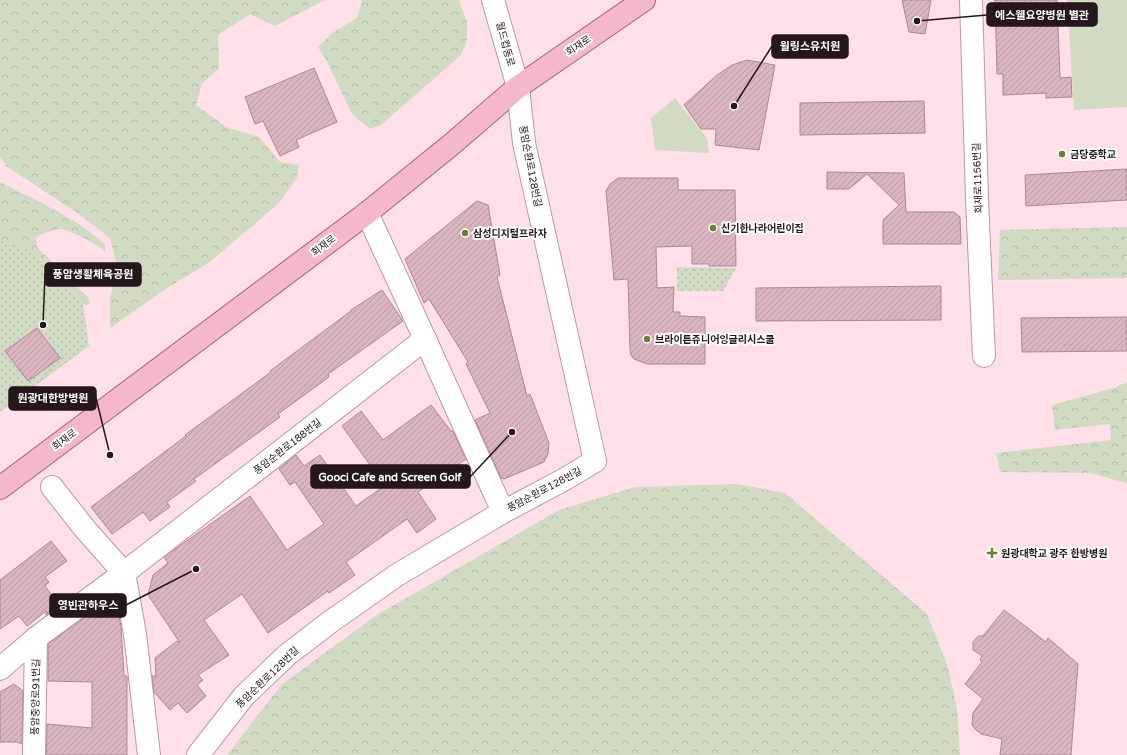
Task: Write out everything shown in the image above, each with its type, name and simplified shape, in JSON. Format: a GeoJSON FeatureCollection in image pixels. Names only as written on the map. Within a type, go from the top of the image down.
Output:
{"type":"FeatureCollection","features":[{"type":"Feature","properties":{"kind":"main road","name":"회재로"},"geometry":{"type":"LineString","coordinates":[[0,488],[367,213],[452,144],[518,87],[644,0]]}},
{"type":"Feature","properties":{"kind":"street","name":"월드컵동로"},"geometry":{"type":"LineString","coordinates":[[493,0],[518,87]]}},
{"type":"Feature","properties":{"kind":"street","name":"회재로1156번길"},"geometry":{"type":"LineString","coordinates":[[972,0],[977,199],[984,356]]}},
{"type":"Feature","properties":{"kind":"street","name":"풍암순환로128번길"},"geometry":{"type":"LineString","coordinates":[[198,755],[244,696],[287,655],[330,622],[397,575],[503,512],[595,461],[524,143],[518,87]]}},
{"type":"Feature","properties":{"kind":"street"},"geometry":{"type":"LineString","coordinates":[[367,213],[503,512]]}},
{"type":"Feature","properties":{"kind":"street","name":"풍암순환로188번길"},"geometry":{"type":"LineString","coordinates":[[0,669],[36,638],[124,573],[425,339]]}},
{"type":"Feature","properties":{"kind":"street"},"geometry":{"type":"LineString","coordinates":[[52,487],[85,529],[124,573],[135,634],[149,755]]}},
{"type":"Feature","properties":{"kind":"street","name":"풍암중앙로91번길"},"geometry":{"type":"LineString","coordinates":[[34,755],[36,638]]}},
{"type":"Feature","properties":{"kind":"green space"},"geometry":{"type":"Polygon","coordinates":[[[0,0],[325,0],[275,26],[250,14],[218,35],[219,68],[202,84],[196,105],[226,127],[259,137],[280,162],[299,165],[297,178],[278,204],[210,262],[170,286],[110,328],[110,298],[114,282],[116,262],[110,238],[79,214],[6,166],[0,156],[0,0]]]}},
{"type":"Feature","properties":{"kind":"green space"},"geometry":{"type":"Polygon","coordinates":[[[362,0],[459,0],[467,22],[467,41],[461,55],[381,125],[370,129],[352,114],[328,64],[318,47],[332,33],[357,18],[362,0]]]}},
{"type":"Feature","properties":{"kind":"green space"},"geometry":{"type":"Polygon","coordinates":[[[1067,0],[1127,0],[1127,107],[1074,110],[1067,0]]]}},
{"type":"Feature","properties":{"kind":"green space"},"geometry":{"type":"Polygon","coordinates":[[[675,98],[707,138],[709,153],[655,150],[651,118],[675,98]]]}},
{"type":"Feature","properties":{"kind":"green space"},"geometry":{"type":"Polygon","coordinates":[[[0,182],[68,218],[93,234],[105,244],[105,252],[97,245],[84,238],[60,229],[47,232],[36,238],[37,247],[89,299],[90,304],[83,304],[50,267],[31,251],[0,240],[0,182]]]}},
{"type":"Feature","properties":{"kind":"green space"},"geometry":{"type":"Polygon","coordinates":[[[1127,227],[1127,278],[998,280],[1000,230],[1127,227]]]}},
{"type":"Feature","properties":{"kind":"green space"},"geometry":{"type":"Polygon","coordinates":[[[0,240],[31,251],[50,267],[83,304],[89,346],[0,412],[0,240]]]}},
{"type":"Feature","properties":{"kind":"green space"},"geometry":{"type":"Polygon","coordinates":[[[677,267],[736,268],[723,291],[677,291],[677,267]]]}},
{"type":"Feature","properties":{"kind":"green space"},"geometry":{"type":"Polygon","coordinates":[[[1127,382],[1127,483],[1090,473],[1000,472],[996,453],[1111,440],[1110,424],[1055,430],[1052,405],[1114,388],[1127,382]]]}},
{"type":"Feature","properties":{"kind":"green space"},"geometry":{"type":"Polygon","coordinates":[[[737,484],[785,493],[927,614],[947,664],[957,708],[960,755],[227,755],[281,685],[375,616],[559,510],[635,487],[737,484]]]}},
{"type":"Feature","properties":{"kind":"building"},"geometry":{"type":"Polygon","coordinates":[[[902,0],[931,0],[925,34],[909,32],[902,0]]]}},
{"type":"Feature","properties":{"kind":"building"},"geometry":{"type":"Polygon","coordinates":[[[995,0],[1057,0],[1060,78],[1071,77],[1072,97],[1046,98],[1046,93],[1003,95],[1003,74],[997,74],[995,0]]]}},
{"type":"Feature","properties":{"kind":"building"},"geometry":{"type":"Polygon","coordinates":[[[747,60],[775,65],[759,150],[715,145],[716,129],[701,129],[684,105],[717,75],[732,65],[747,60]]]}},
{"type":"Feature","properties":{"kind":"building"},"geometry":{"type":"Polygon","coordinates":[[[314,68],[337,122],[296,140],[299,147],[280,156],[263,121],[255,124],[245,97],[314,68]]]}},
{"type":"Feature","properties":{"kind":"building"},"geometry":{"type":"Polygon","coordinates":[[[924,101],[925,133],[800,135],[800,103],[924,101]]]}},
{"type":"Feature","properties":{"kind":"building"},"geometry":{"type":"Polygon","coordinates":[[[1127,169],[1127,200],[1026,206],[1025,175],[1127,169]]]}},
{"type":"Feature","properties":{"kind":"building"},"geometry":{"type":"Polygon","coordinates":[[[827,172],[904,173],[906,212],[954,212],[960,217],[961,244],[883,244],[883,220],[899,205],[867,174],[849,189],[827,189],[827,172]]]}},
{"type":"Feature","properties":{"kind":"building"},"geometry":{"type":"Polygon","coordinates":[[[618,178],[678,178],[678,190],[735,190],[736,266],[709,266],[709,264],[692,264],[692,246],[656,247],[657,288],[674,287],[673,312],[680,312],[680,316],[705,317],[705,364],[647,364],[634,359],[631,355],[628,279],[614,280],[606,191],[610,184],[618,178]]]}},
{"type":"Feature","properties":{"kind":"building"},"geometry":{"type":"Polygon","coordinates":[[[477,201],[488,205],[500,275],[497,277],[527,396],[530,394],[549,443],[548,454],[544,462],[504,479],[501,478],[475,420],[490,413],[466,364],[468,362],[429,299],[424,303],[405,259],[477,201]]]}},
{"type":"Feature","properties":{"kind":"building"},"geometry":{"type":"Polygon","coordinates":[[[941,286],[941,320],[756,321],[756,288],[941,286]]]}},
{"type":"Feature","properties":{"kind":"building"},"geometry":{"type":"Polygon","coordinates":[[[382,290],[403,321],[328,374],[329,377],[278,414],[280,417],[194,479],[196,481],[167,502],[170,507],[150,521],[143,512],[112,534],[91,507],[351,310],[382,290]]]}},
{"type":"Feature","properties":{"kind":"building"},"geometry":{"type":"Polygon","coordinates":[[[1127,317],[1127,351],[1022,352],[1021,318],[1127,317]]]}},
{"type":"Feature","properties":{"kind":"building"},"geometry":{"type":"Polygon","coordinates":[[[37,328],[60,358],[28,381],[5,351],[37,328]]]}},
{"type":"Feature","properties":{"kind":"building"},"geometry":{"type":"Polygon","coordinates":[[[431,405],[451,431],[453,431],[466,459],[418,492],[436,519],[417,533],[407,519],[346,562],[355,575],[329,593],[328,591],[268,633],[242,594],[204,620],[229,655],[198,675],[203,680],[197,685],[206,696],[187,713],[178,703],[170,710],[154,692],[152,676],[156,676],[155,658],[177,641],[180,643],[148,595],[153,575],[168,563],[164,557],[250,496],[287,550],[324,524],[295,482],[290,485],[279,469],[296,455],[304,466],[320,455],[356,506],[384,486],[342,426],[361,411],[383,440],[431,405]]]}},
{"type":"Feature","properties":{"kind":"building"},"geometry":{"type":"Polygon","coordinates":[[[51,541],[67,561],[45,577],[49,582],[45,586],[59,605],[46,615],[46,611],[27,626],[19,616],[0,629],[0,580],[51,541]]]}},
{"type":"Feature","properties":{"kind":"building"},"geometry":{"type":"Polygon","coordinates":[[[104,603],[118,610],[121,627],[124,676],[127,676],[127,755],[46,755],[47,724],[92,728],[92,682],[48,681],[48,644],[104,603]]]}},
{"type":"Feature","properties":{"kind":"building"},"geometry":{"type":"Polygon","coordinates":[[[1004,610],[1046,642],[1048,638],[1078,664],[1071,755],[1000,755],[1002,739],[981,734],[972,725],[973,713],[983,699],[965,684],[982,662],[980,660],[982,656],[973,650],[973,642],[978,636],[983,636],[1004,610]]]}},
{"type":"Feature","properties":{"kind":"building"},"geometry":{"type":"Polygon","coordinates":[[[14,684],[23,691],[22,744],[17,742],[0,742],[0,692],[14,684]]]}},
{"type":"Feature","properties":{"kind":"place","name":"에스웰요양병원 별관"},"geometry":{"type":"Point","coordinates":[917,21]}},
{"type":"Feature","properties":{"kind":"place","name":"윌링스유치원"},"geometry":{"type":"Point","coordinates":[734,106]}},
{"type":"Feature","properties":{"kind":"place","name":"금당중학교"},"geometry":{"type":"Point","coordinates":[1062,154]}},
{"type":"Feature","properties":{"kind":"place","name":"신기한나라어린이집"},"geometry":{"type":"Point","coordinates":[713,228]}},
{"type":"Feature","properties":{"kind":"place","name":"삼성디지털프라자"},"geometry":{"type":"Point","coordinates":[465,233]}},
{"type":"Feature","properties":{"kind":"place","name":"풍암생활체육공원"},"geometry":{"type":"Point","coordinates":[43,325]}},
{"type":"Feature","properties":{"kind":"place","name":"브라이튼쥬니어잉글리시스쿨"},"geometry":{"type":"Point","coordinates":[647,339]}},
{"type":"Feature","properties":{"kind":"place","name":"Gooci Cafe and Screen Golf"},"geometry":{"type":"Point","coordinates":[512,432]}},
{"type":"Feature","properties":{"kind":"place","name":"원광대한방병원"},"geometry":{"type":"Point","coordinates":[110,455]}},
{"type":"Feature","properties":{"kind":"place","name":"원광대학교 광주 한방병원"},"geometry":{"type":"Point","coordinates":[992,553]}},
{"type":"Feature","properties":{"kind":"place","name":"영빈관하우스"},"geometry":{"type":"Point","coordinates":[196,569]}}]}
